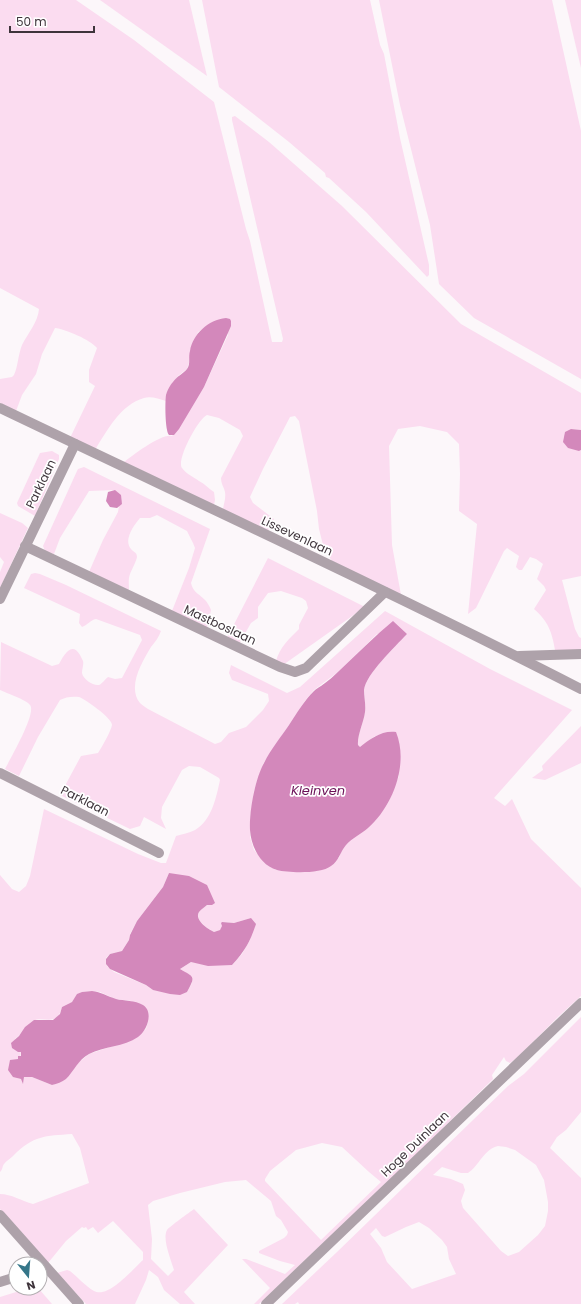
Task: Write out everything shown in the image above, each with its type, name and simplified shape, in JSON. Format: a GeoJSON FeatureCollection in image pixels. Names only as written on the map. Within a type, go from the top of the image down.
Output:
{"type":"FeatureCollection","features":[{"type":"Feature","properties":{"kind":"street","name":"Lissevenlaan"},"geometry":{"type":"LineString","coordinates":[[0,408],[385,592],[581,689]]}},
{"type":"Feature","properties":{"kind":"street","name":"Parklaan"},"geometry":{"type":"LineString","coordinates":[[0,599],[75,444]]}},
{"type":"Feature","properties":{"kind":"street","name":"Mastboslaan"},"geometry":{"type":"LineString","coordinates":[[25,546],[280,667],[295,672],[306,668],[385,592]]}},
{"type":"Feature","properties":{"kind":"street"},"geometry":{"type":"LineString","coordinates":[[517,656],[581,654]]}},
{"type":"Feature","properties":{"kind":"street","name":"Parklaan"},"geometry":{"type":"LineString","coordinates":[[0,773],[159,853]]}},
{"type":"Feature","properties":{"kind":"street","name":"Hoge Duinlaan"},"geometry":{"type":"LineString","coordinates":[[266,1304],[581,1003]]}},
{"type":"Feature","properties":{"kind":"street"},"geometry":{"type":"LineString","coordinates":[[0,1215],[32,1256]]}},
{"type":"Feature","properties":{"kind":"street"},"geometry":{"type":"LineString","coordinates":[[48,1274],[79,1304]]}},
{"type":"Feature","properties":{"kind":"shaded area"},"geometry":{"type":"Polygon","coordinates":[[[0,0],[76,0],[134,40],[214,102],[250,241],[272,342],[282,342],[283,339],[232,120],[232,117],[235,116],[269,142],[342,206],[461,324],[581,393],[581,430],[571,429],[579,451],[581,450],[581,576],[562,580],[575,629],[581,638],[581,650],[555,650],[549,627],[534,609],[546,590],[537,579],[543,564],[530,557],[522,570],[519,570],[516,567],[519,556],[507,548],[504,551],[476,608],[468,614],[477,524],[459,511],[459,444],[447,432],[420,426],[398,429],[389,446],[392,545],[401,595],[332,561],[324,549],[299,421],[295,416],[290,417],[250,497],[253,503],[274,519],[268,531],[223,509],[225,490],[221,482],[221,478],[243,436],[240,430],[219,418],[207,415],[198,424],[185,449],[181,464],[182,468],[186,472],[214,492],[214,505],[124,462],[155,441],[167,436],[172,436],[204,387],[228,335],[220,319],[198,332],[190,351],[187,369],[178,376],[166,394],[166,401],[147,397],[128,406],[115,420],[95,450],[70,438],[95,386],[89,382],[89,370],[97,348],[84,338],[55,328],[42,354],[36,374],[22,395],[16,411],[0,403],[0,379],[12,377],[14,375],[22,345],[35,323],[39,309],[0,288],[0,0]]]}},
{"type":"Feature","properties":{"kind":"shaded area"},"geometry":{"type":"Polygon","coordinates":[[[100,0],[189,0],[207,76],[100,0]]]}},
{"type":"Feature","properties":{"kind":"shaded area"},"geometry":{"type":"Polygon","coordinates":[[[202,0],[370,0],[380,45],[384,54],[400,138],[429,265],[429,275],[427,277],[366,212],[329,178],[326,177],[325,173],[289,142],[219,87],[202,0]]]}},
{"type":"Feature","properties":{"kind":"shaded area"},"geometry":{"type":"Polygon","coordinates":[[[379,0],[552,0],[581,131],[581,379],[474,318],[439,284],[430,225],[400,105],[379,0]]]}},
{"type":"Feature","properties":{"kind":"shaded area"},"geometry":{"type":"Polygon","coordinates":[[[565,0],[581,0],[581,68],[565,0]]]}},
{"type":"Feature","properties":{"kind":"shaded area"},"geometry":{"type":"Polygon","coordinates":[[[52,451],[59,455],[59,459],[35,516],[18,506],[17,503],[40,453],[52,451]]]}},
{"type":"Feature","properties":{"kind":"shaded area"},"geometry":{"type":"Polygon","coordinates":[[[84,467],[210,529],[191,583],[193,589],[206,601],[210,607],[211,610],[207,628],[172,611],[189,568],[195,548],[187,531],[157,515],[150,518],[140,518],[130,533],[128,541],[129,545],[137,557],[129,576],[129,590],[89,572],[103,540],[118,512],[119,506],[122,504],[115,490],[89,491],[60,538],[54,554],[45,551],[43,546],[77,471],[78,469],[84,467]]]}},
{"type":"Feature","properties":{"kind":"shaded area"},"geometry":{"type":"Polygon","coordinates":[[[0,513],[22,523],[28,528],[0,588],[0,572],[4,562],[0,557],[0,513]]]}},
{"type":"Feature","properties":{"kind":"shaded area"},"geometry":{"type":"Polygon","coordinates":[[[268,558],[365,607],[283,665],[276,661],[278,656],[285,644],[299,629],[299,625],[308,608],[306,601],[302,598],[281,591],[268,593],[258,607],[258,618],[251,623],[239,644],[227,638],[268,558]]]}},
{"type":"Feature","properties":{"kind":"shaded area"},"geometry":{"type":"Polygon","coordinates":[[[31,574],[40,574],[161,631],[140,667],[135,682],[136,697],[140,703],[148,709],[215,744],[221,742],[229,733],[246,727],[263,710],[269,701],[268,694],[232,680],[229,673],[231,665],[287,693],[300,687],[385,611],[490,669],[572,710],[494,798],[505,806],[512,799],[531,839],[581,888],[581,996],[517,1058],[510,1063],[506,1061],[504,1057],[492,1075],[493,1079],[259,1304],[254,1304],[270,1288],[242,1259],[246,1259],[285,1274],[295,1265],[259,1253],[259,1251],[284,1238],[288,1232],[281,1220],[276,1216],[271,1201],[246,1180],[225,1182],[180,1193],[153,1201],[148,1205],[152,1239],[151,1259],[168,1276],[174,1270],[166,1244],[167,1230],[194,1209],[228,1245],[184,1292],[195,1304],[180,1304],[164,1290],[158,1277],[149,1270],[135,1304],[86,1304],[57,1273],[67,1270],[70,1271],[94,1291],[106,1291],[120,1282],[143,1260],[143,1252],[113,1221],[98,1233],[93,1227],[88,1230],[86,1227],[82,1227],[66,1241],[48,1263],[48,1256],[42,1256],[0,1209],[0,1194],[12,1196],[33,1204],[89,1183],[80,1148],[72,1134],[47,1136],[34,1140],[20,1149],[6,1162],[0,1172],[0,875],[12,889],[19,892],[26,886],[30,876],[44,809],[138,854],[161,863],[166,863],[176,836],[195,830],[206,820],[217,794],[220,780],[200,767],[189,766],[182,770],[162,807],[161,818],[166,829],[144,817],[140,826],[130,829],[60,795],[81,756],[98,753],[112,725],[108,718],[98,709],[79,697],[67,697],[60,700],[38,737],[19,776],[5,769],[30,717],[31,710],[30,705],[25,701],[0,690],[1,642],[52,666],[59,664],[68,651],[73,649],[77,651],[83,661],[82,673],[84,678],[91,683],[99,685],[108,677],[115,679],[122,678],[142,640],[140,635],[96,619],[82,627],[79,623],[80,614],[24,588],[31,574]],[[377,634],[338,672],[314,690],[263,764],[254,791],[250,819],[250,837],[254,850],[265,862],[276,870],[339,858],[346,844],[388,803],[399,776],[375,736],[360,747],[358,745],[358,741],[365,712],[364,690],[366,684],[375,669],[407,634],[377,634]],[[169,873],[163,887],[137,921],[130,934],[129,940],[122,951],[110,954],[106,958],[107,966],[114,972],[146,985],[153,990],[187,992],[192,983],[192,977],[180,969],[191,962],[232,965],[242,954],[250,940],[251,918],[234,923],[222,922],[221,923],[223,926],[220,930],[214,932],[208,929],[202,924],[198,918],[198,915],[199,912],[207,905],[212,905],[169,873]],[[92,991],[78,994],[72,1002],[62,1007],[57,1017],[49,1020],[41,1019],[33,1021],[15,1039],[21,1052],[17,1078],[21,1079],[23,1083],[24,1077],[32,1077],[52,1085],[66,1079],[78,1063],[89,1054],[131,1040],[146,1029],[148,1012],[131,1001],[115,999],[100,992],[92,991]],[[322,1143],[296,1150],[270,1171],[265,1179],[265,1181],[321,1240],[381,1182],[342,1147],[322,1143]]]}},
{"type":"Feature","properties":{"kind":"shaded area"},"geometry":{"type":"Polygon","coordinates":[[[581,726],[581,763],[545,780],[532,778],[543,770],[542,766],[581,726]]]}},
{"type":"Feature","properties":{"kind":"shaded area"},"geometry":{"type":"Polygon","coordinates":[[[581,1017],[581,1112],[566,1130],[557,1137],[550,1148],[581,1178],[581,1304],[299,1304],[298,1302],[295,1304],[282,1304],[508,1086],[524,1074],[581,1017]],[[498,1146],[489,1150],[468,1173],[461,1173],[442,1167],[433,1175],[451,1179],[463,1184],[465,1190],[461,1201],[463,1208],[501,1251],[508,1256],[519,1252],[538,1235],[545,1226],[548,1202],[544,1180],[536,1165],[515,1150],[498,1146]],[[419,1222],[385,1237],[382,1236],[376,1228],[370,1234],[381,1248],[387,1262],[412,1289],[456,1274],[449,1259],[447,1247],[429,1228],[419,1222]]]}},
{"type":"Feature","properties":{"kind":"shaded area"},"geometry":{"type":"Polygon","coordinates":[[[8,1295],[8,1296],[45,1296],[52,1304],[0,1304],[0,1297],[8,1295]]]}},
{"type":"Feature","properties":{"kind":"water"},"geometry":{"type":"Polygon","coordinates":[[[219,319],[230,319],[231,326],[204,387],[179,429],[174,435],[169,435],[165,409],[168,390],[175,380],[188,367],[189,353],[194,339],[202,329],[219,319]]]}},
{"type":"Feature","properties":{"kind":"water"},"geometry":{"type":"Polygon","coordinates":[[[571,429],[581,430],[581,450],[579,451],[568,448],[563,442],[565,432],[571,429]]]}},
{"type":"Feature","properties":{"kind":"water"},"geometry":{"type":"Polygon","coordinates":[[[115,490],[121,495],[122,504],[117,508],[110,507],[106,501],[108,492],[115,490]]]}},
{"type":"Feature","properties":{"kind":"water","name":"Kleinven"},"geometry":{"type":"Polygon","coordinates":[[[393,621],[407,634],[375,669],[366,684],[364,690],[365,712],[358,741],[358,745],[360,747],[372,738],[381,734],[386,732],[396,732],[400,744],[401,757],[396,784],[391,796],[377,819],[348,843],[336,862],[326,869],[313,872],[297,872],[282,871],[271,868],[261,859],[254,848],[250,830],[250,814],[253,796],[264,763],[310,695],[393,621]]]}},
{"type":"Feature","properties":{"kind":"water"},"geometry":{"type":"Polygon","coordinates":[[[169,873],[189,876],[207,885],[215,903],[212,905],[207,905],[200,911],[198,918],[202,924],[211,931],[214,932],[220,930],[222,922],[234,923],[251,918],[256,924],[247,946],[232,965],[208,966],[191,962],[180,969],[191,976],[192,983],[187,992],[180,995],[153,990],[146,985],[110,969],[106,964],[106,959],[110,954],[122,951],[129,940],[137,921],[163,887],[169,873]]]}},
{"type":"Feature","properties":{"kind":"water"},"geometry":{"type":"Polygon","coordinates":[[[92,991],[116,999],[133,1001],[143,1005],[148,1012],[149,1017],[141,1034],[127,1043],[101,1049],[85,1056],[66,1079],[58,1083],[52,1085],[32,1077],[24,1077],[23,1084],[21,1079],[13,1077],[8,1070],[10,1060],[18,1059],[18,1056],[21,1056],[21,1052],[18,1052],[12,1048],[11,1043],[19,1036],[25,1027],[34,1020],[53,1020],[60,1014],[62,1007],[72,1002],[77,994],[92,991]]]}}]}
